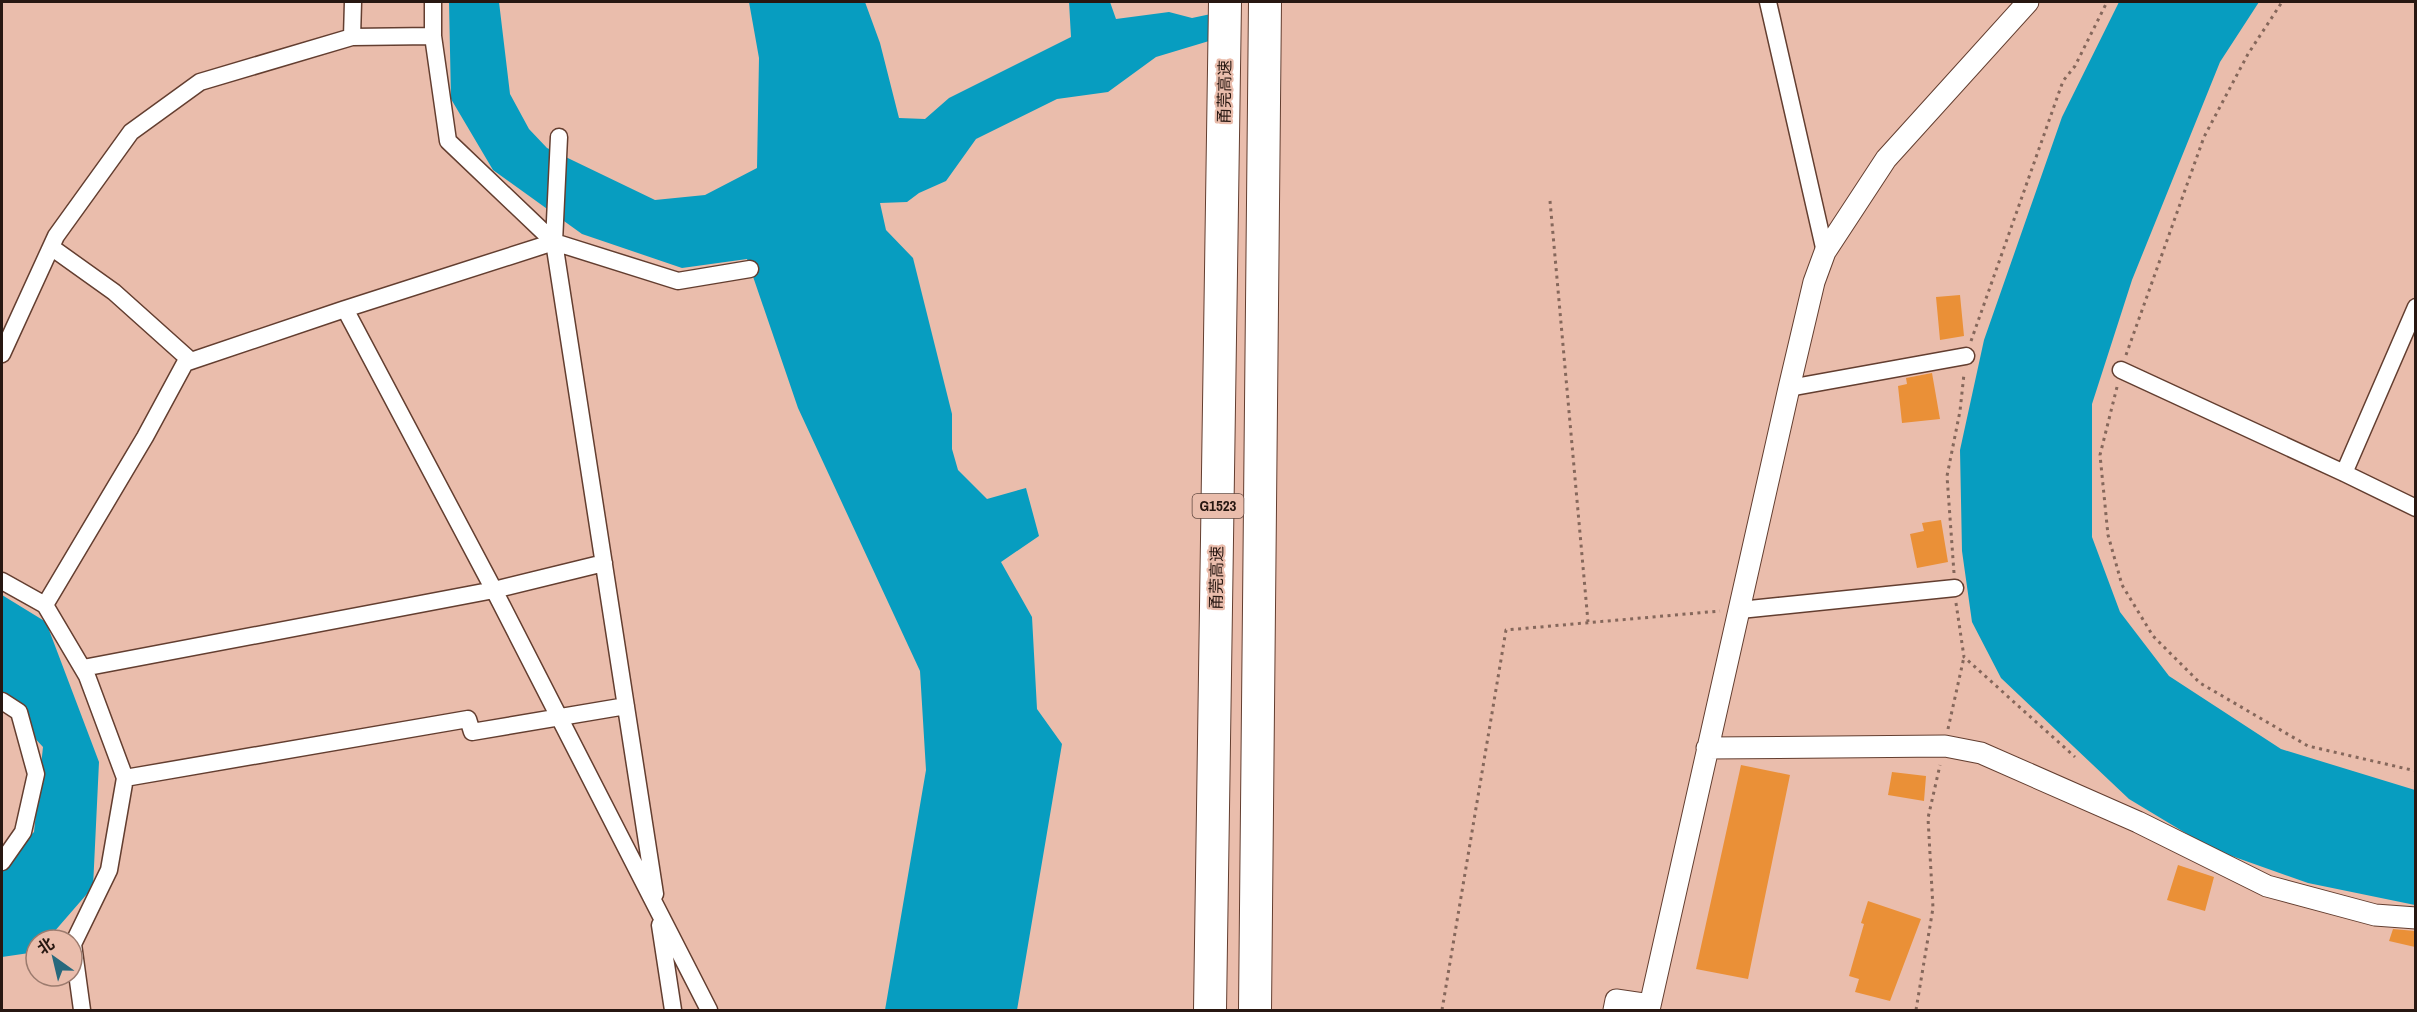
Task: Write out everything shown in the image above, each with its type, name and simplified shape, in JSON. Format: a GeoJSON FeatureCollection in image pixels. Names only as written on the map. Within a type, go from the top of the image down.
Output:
{"type":"FeatureCollection","features":[{"type":"Feature","properties":{"kind":"highway","name":"甬莞高速"},"geometry":{"type":"LineString","coordinates":[[1210,1011],[1225,2]]}},
{"type":"Feature","properties":{"kind":"highway","name":"G1523"},"geometry":{"type":"LineString","coordinates":[[1255,1011],[1265,2]]}},
{"type":"Feature","properties":{"kind":"street"},"geometry":{"type":"LineString","coordinates":[[351,38],[353,2]]}},
{"type":"Feature","properties":{"kind":"street"},"geometry":{"type":"LineString","coordinates":[[433,2],[433,36],[448,141],[554,242],[678,281],[750,269]]}},
{"type":"Feature","properties":{"kind":"street"},"geometry":{"type":"LineString","coordinates":[[1768,2],[1825,252]]}},
{"type":"Feature","properties":{"kind":"street"},"geometry":{"type":"LineString","coordinates":[[1614,1011],[1617,1000],[1650,1008],[1814,282],[1825,252],[1886,159],[2028,2]]}},
{"type":"Feature","properties":{"kind":"street"},"geometry":{"type":"LineString","coordinates":[[2,354],[56,236],[132,132],[200,82],[351,38],[433,36]]}},
{"type":"Feature","properties":{"kind":"street"},"geometry":{"type":"LineString","coordinates":[[559,143],[554,242],[673,1011]]}},
{"type":"Feature","properties":{"kind":"street"},"geometry":{"type":"LineString","coordinates":[[45,605],[145,437],[185,363],[554,242]]}},
{"type":"Feature","properties":{"kind":"street"},"geometry":{"type":"LineString","coordinates":[[51,248],[114,292],[191,361]]}},
{"type":"Feature","properties":{"kind":"street"},"geometry":{"type":"LineString","coordinates":[[2344,473],[2415,307]]}},
{"type":"Feature","properties":{"kind":"street"},"geometry":{"type":"LineString","coordinates":[[345,309],[494,590],[710,1011]]}},
{"type":"Feature","properties":{"kind":"street"},"geometry":{"type":"LineString","coordinates":[[1790,388],[1966,356]]}},
{"type":"Feature","properties":{"kind":"street"},"geometry":{"type":"LineString","coordinates":[[2121,370],[2415,508]]}},
{"type":"Feature","properties":{"kind":"street"},"geometry":{"type":"LineString","coordinates":[[83,668],[494,590],[604,563]]}},
{"type":"Feature","properties":{"kind":"street"},"geometry":{"type":"LineString","coordinates":[[2,580],[45,605],[83,668],[125,778],[109,870],[73,944],[82,1011]]}},
{"type":"Feature","properties":{"kind":"street"},"geometry":{"type":"LineString","coordinates":[[1740,610],[1955,588]]}},
{"type":"Feature","properties":{"kind":"street"},"geometry":{"type":"LineString","coordinates":[[2,700],[19,712],[36,774],[23,832],[2,862]]}},
{"type":"Feature","properties":{"kind":"street"},"geometry":{"type":"LineString","coordinates":[[125,778],[468,719],[472,732],[626,706]]}},
{"type":"Feature","properties":{"kind":"street"},"geometry":{"type":"LineString","coordinates":[[1707,748],[1945,746],[1981,753],[2138,822],[2267,886],[2375,915],[2415,918]]}},
{"type":"Feature","properties":{"kind":"path"},"geometry":{"type":"LineString","coordinates":[[1916,1011],[1932,908],[1928,818],[1964,657],[1955,588],[1947,476],[1960,411],[1966,356],[2063,81],[2075,66],[2107,2]]}},
{"type":"Feature","properties":{"kind":"path"},"geometry":{"type":"LineString","coordinates":[[2282,2],[2248,54],[2204,137],[2121,370],[2100,455],[2109,535],[2122,585],[2153,636],[2200,683],[2308,746],[2415,771]]}},
{"type":"Feature","properties":{"kind":"path"},"geometry":{"type":"LineString","coordinates":[[1550,201],[1588,622]]}},
{"type":"Feature","properties":{"kind":"path"},"geometry":{"type":"LineString","coordinates":[[1442,1011],[1506,630],[1740,610]]}},
{"type":"Feature","properties":{"kind":"path"},"geometry":{"type":"LineString","coordinates":[[1964,657],[2075,757]]}},
{"type":"Feature","properties":{"kind":"water"},"geometry":{"type":"Polygon","coordinates":[[[449,2],[499,2],[510,94],[529,129],[547,148],[655,200],[705,195],[757,168],[759,58],[749,2],[865,2],[880,43],[899,118],[925,119],[949,98],[1071,37],[1069,2],[1110,2],[1116,19],[1169,12],[1192,18],[1225,11],[1219,38],[1156,57],[1108,92],[1057,99],[976,139],[946,181],[919,193],[907,202],[880,203],[886,230],[913,258],[952,414],[952,449],[958,470],[987,499],[1026,488],[1039,536],[1001,562],[1032,617],[1037,709],[1062,744],[1017,1010],[885,1010],[926,770],[920,671],[798,408],[747,259],[682,268],[582,234],[493,170],[451,99],[449,2]]]}},
{"type":"Feature","properties":{"kind":"water"},"geometry":{"type":"Polygon","coordinates":[[[2119,2],[2259,2],[2220,62],[2132,280],[2092,404],[2092,537],[2120,612],[2169,676],[2281,749],[2415,790],[2415,905],[2308,883],[2212,849],[2129,799],[2001,678],[1972,622],[1962,551],[1960,450],[1984,340],[2062,117],[2119,2]]]}},
{"type":"Feature","properties":{"kind":"water"},"geometry":{"type":"Polygon","coordinates":[[[2,595],[46,622],[99,762],[93,887],[57,928],[24,928],[24,954],[2,957],[2,863],[34,832],[43,747],[2,703],[2,595]]]}},
{"type":"Feature","properties":{"kind":"building"},"geometry":{"type":"Polygon","coordinates":[[[1960,295],[1964,336],[1940,340],[1936,297],[1960,295]]]}},
{"type":"Feature","properties":{"kind":"building"},"geometry":{"type":"Polygon","coordinates":[[[1932,373],[1940,419],[1902,423],[1898,386],[1907,384],[1906,378],[1932,373]]]}},
{"type":"Feature","properties":{"kind":"building"},"geometry":{"type":"Polygon","coordinates":[[[1941,520],[1948,562],[1917,568],[1910,534],[1924,531],[1922,523],[1941,520]]]}},
{"type":"Feature","properties":{"kind":"building"},"geometry":{"type":"Polygon","coordinates":[[[1741,765],[1790,775],[1748,979],[1696,969],[1741,765]]]}},
{"type":"Feature","properties":{"kind":"building"},"geometry":{"type":"Polygon","coordinates":[[[1892,772],[1926,776],[1924,801],[1888,795],[1892,772]]]}},
{"type":"Feature","properties":{"kind":"building"},"geometry":{"type":"Polygon","coordinates":[[[2178,865],[2214,877],[2205,911],[2167,900],[2178,865]]]}},
{"type":"Feature","properties":{"kind":"building"},"geometry":{"type":"Polygon","coordinates":[[[1868,901],[1921,919],[1890,1001],[1855,992],[1859,979],[1849,976],[1868,901]]]}},
{"type":"Feature","properties":{"kind":"building"},"geometry":{"type":"Polygon","coordinates":[[[2393,929],[2415,931],[2415,947],[2389,941],[2393,929]]]}}]}
